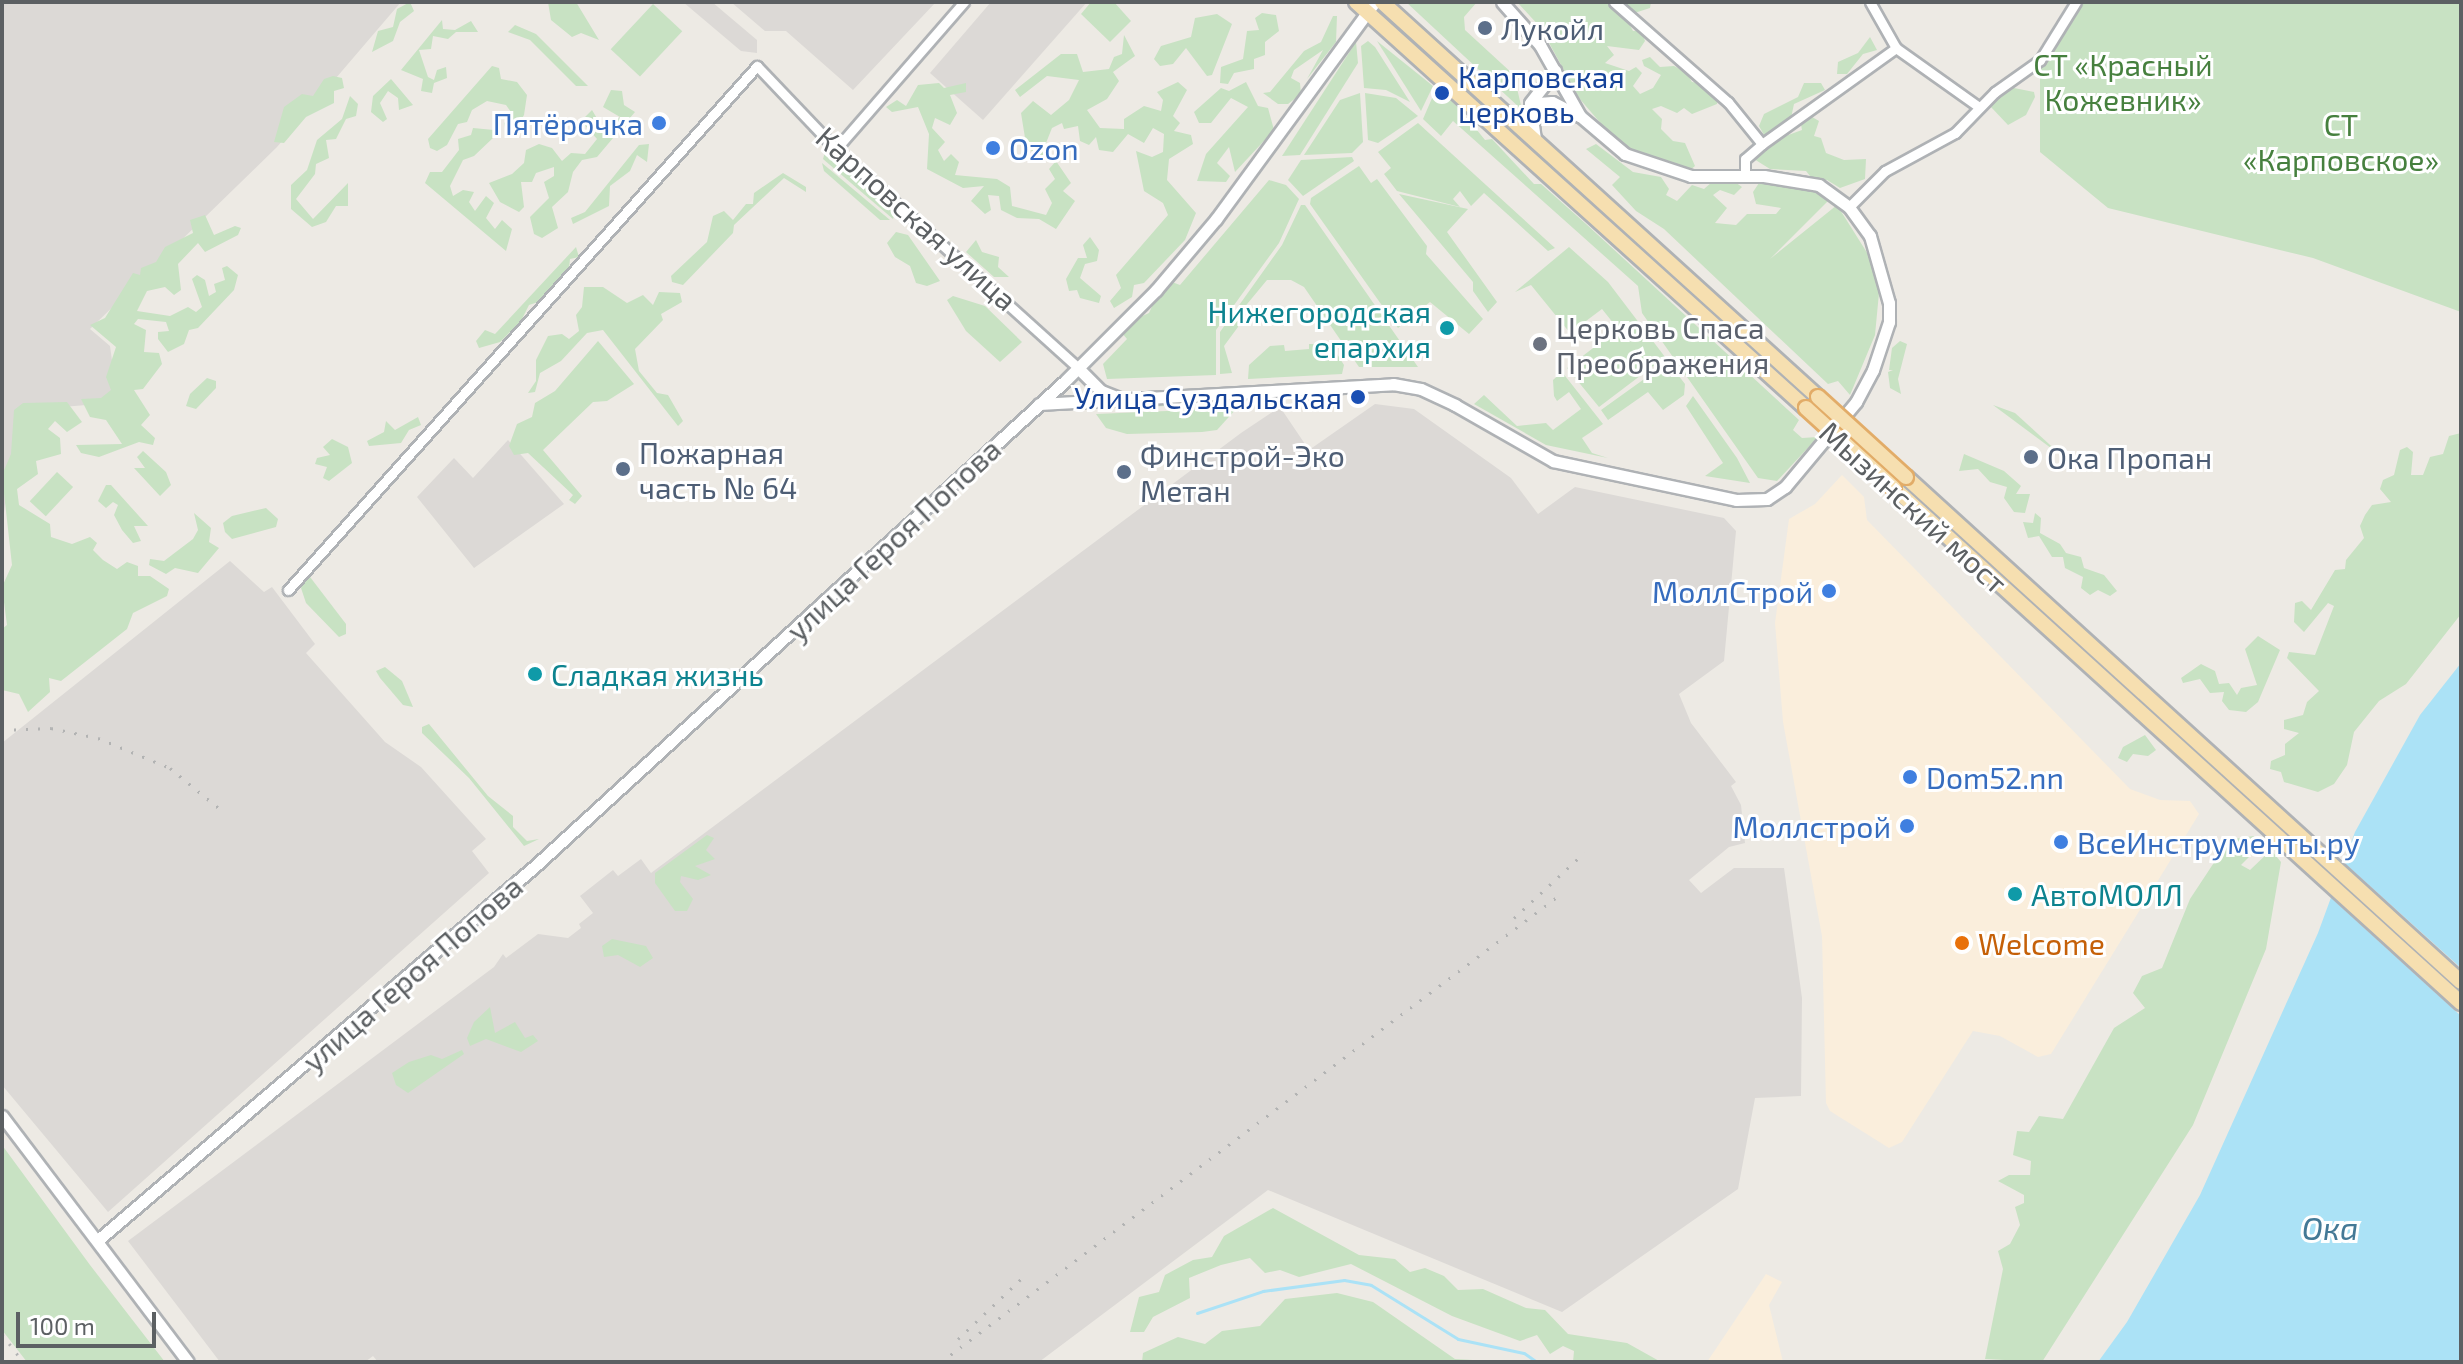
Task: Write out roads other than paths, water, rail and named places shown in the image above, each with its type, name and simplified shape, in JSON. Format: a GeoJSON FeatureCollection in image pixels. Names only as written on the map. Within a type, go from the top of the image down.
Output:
{"type":"FeatureCollection","features":[{"type":"Feature","properties":{"kind":"main road","name":"Мызинский мост"},"geometry":{"type":"LineString","coordinates":[[1382,2],[1906,477],[2461,1003]]}},
{"type":"Feature","properties":{"kind":"main road","name":"Мызинский мост"},"geometry":{"type":"LineString","coordinates":[[1366,5],[1894,488],[2461,982]]}},
{"type":"Feature","properties":{"kind":"street"},"geometry":{"type":"LineString","coordinates":[[836,149],[964,2]]}},
{"type":"Feature","properties":{"kind":"street"},"geometry":{"type":"LineString","coordinates":[[1502,2],[1555,71],[1580,116]]}},
{"type":"Feature","properties":{"kind":"street"},"geometry":{"type":"LineString","coordinates":[[1614,2],[1728,102],[1762,144]]}},
{"type":"Feature","properties":{"kind":"street"},"geometry":{"type":"LineString","coordinates":[[1870,2],[1896,48],[1979,107]]}},
{"type":"Feature","properties":{"kind":"street"},"geometry":{"type":"LineString","coordinates":[[1849,207],[1885,171],[1955,133],[1979,107],[2040,60],[2076,2]]}},
{"type":"Feature","properties":{"kind":"street","name":"улица Героя Попова"},"geometry":{"type":"LineString","coordinates":[[98,1240],[534,867],[1078,368],[1156,290],[1216,219],[1366,5]]}},
{"type":"Feature","properties":{"kind":"street"},"geometry":{"type":"LineString","coordinates":[[1745,177],[1745,159],[1762,144],[1896,48]]}},
{"type":"Feature","properties":{"kind":"street","name":"Карповская улица"},"geometry":{"type":"LineString","coordinates":[[288,590],[757,66],[836,149],[1078,368]]}},
{"type":"Feature","properties":{"kind":"street"},"geometry":{"type":"LineString","coordinates":[[1537,143],[1530,103],[1555,71]]}},
{"type":"Feature","properties":{"kind":"street"},"geometry":{"type":"LineString","coordinates":[[1039,404],[1393,384],[1421,389],[1455,405],[1553,461],[1712,496],[1767,499],[1799,474],[1856,402],[1873,370],[1889,322],[1881,264],[1870,236],[1849,207],[1819,185],[1745,177],[1691,176],[1640,162],[1580,116],[1552,102],[1538,103],[1530,114]]}},
{"type":"Feature","properties":{"kind":"street"},"geometry":{"type":"LineString","coordinates":[[1078,368],[1101,391],[1120,398]]}},
{"type":"Feature","properties":{"kind":"street"},"geometry":{"type":"LineString","coordinates":[[2,1116],[188,1362]]}},
{"type":"Feature","properties":{"kind":"water","name":"Ока"},"geometry":{"type":"Polygon","coordinates":[[[2461,663],[2461,1362],[2098,1362],[2127,1322],[2200,1195],[2318,933],[2355,832],[2420,715],[2461,663]]]}},
{"type":"Feature","properties":{"kind":"waterway"},"geometry":{"type":"LineString","coordinates":[[1197,1313],[1263,1291],[1344,1280],[1371,1285],[1458,1339],[1524,1353],[1537,1362]]}},
{"type":"Feature","properties":{"kind":"railway"},"geometry":{"type":"LineString","coordinates":[[2,730],[51,728],[98,738],[170,768],[220,809]]}},
{"type":"Feature","properties":{"kind":"railway"},"geometry":{"type":"LineString","coordinates":[[1514,918],[1584,853]]}},
{"type":"Feature","properties":{"kind":"railway"},"geometry":{"type":"LineString","coordinates":[[941,1362],[1557,897]]}},
{"type":"Feature","properties":{"kind":"railway"},"geometry":{"type":"LineString","coordinates":[[958,1339],[1022,1278]]}},
{"type":"Feature","properties":{"kind":"railway"},"geometry":{"type":"LineString","coordinates":[[2,1334],[23,1362]]}},
{"type":"Feature","properties":{"kind":"place","name":"Лукойл"},"geometry":{"type":"Point","coordinates":[1485,28]}},
{"type":"Feature","properties":{"kind":"place","name":"Карповская церковь"},"geometry":{"type":"Point","coordinates":[1442,93]}},
{"type":"Feature","properties":{"kind":"place","name":"Пятёрочка"},"geometry":{"type":"Point","coordinates":[659,123]}},
{"type":"Feature","properties":{"kind":"place","name":"Ozon"},"geometry":{"type":"Point","coordinates":[993,148]}},
{"type":"Feature","properties":{"kind":"place","name":"Нижегородская епархия"},"geometry":{"type":"Point","coordinates":[1447,328]}},
{"type":"Feature","properties":{"kind":"place","name":"Церковь Спаса Преображения"},"geometry":{"type":"Point","coordinates":[1540,344]}},
{"type":"Feature","properties":{"kind":"place","name":"Улица Суздальская"},"geometry":{"type":"Point","coordinates":[1358,397]}},
{"type":"Feature","properties":{"kind":"place","name":"Ока Пропан"},"geometry":{"type":"Point","coordinates":[2031,457]}},
{"type":"Feature","properties":{"kind":"place","name":"Пожарная часть № 64"},"geometry":{"type":"Point","coordinates":[623,469]}},
{"type":"Feature","properties":{"kind":"place","name":"Финстрой-Эко Метан"},"geometry":{"type":"Point","coordinates":[1124,472]}},
{"type":"Feature","properties":{"kind":"place","name":"МоллСтрой"},"geometry":{"type":"Point","coordinates":[1829,591]}},
{"type":"Feature","properties":{"kind":"place","name":"Сладкая жизнь"},"geometry":{"type":"Point","coordinates":[535,674]}},
{"type":"Feature","properties":{"kind":"place","name":"Dom52.nn"},"geometry":{"type":"Point","coordinates":[1910,777]}},
{"type":"Feature","properties":{"kind":"place","name":"Моллcтрой"},"geometry":{"type":"Point","coordinates":[1907,826]}},
{"type":"Feature","properties":{"kind":"place","name":"ВсеИнструменты.ру"},"geometry":{"type":"Point","coordinates":[2061,842]}},
{"type":"Feature","properties":{"kind":"place","name":"АвтоМОЛЛ"},"geometry":{"type":"Point","coordinates":[2015,894]}},
{"type":"Feature","properties":{"kind":"place","name":"Welcome"},"geometry":{"type":"Point","coordinates":[1962,943]}},
{"type":"Feature","properties":{"kind":"park label","name":"СТ «Красный Кожевник»"},"geometry":{"type":"Point","coordinates":[2123,81]}},
{"type":"Feature","properties":{"kind":"park label","name":"СТ «Карповское»"},"geometry":{"type":"Point","coordinates":[2341,141]}}]}
